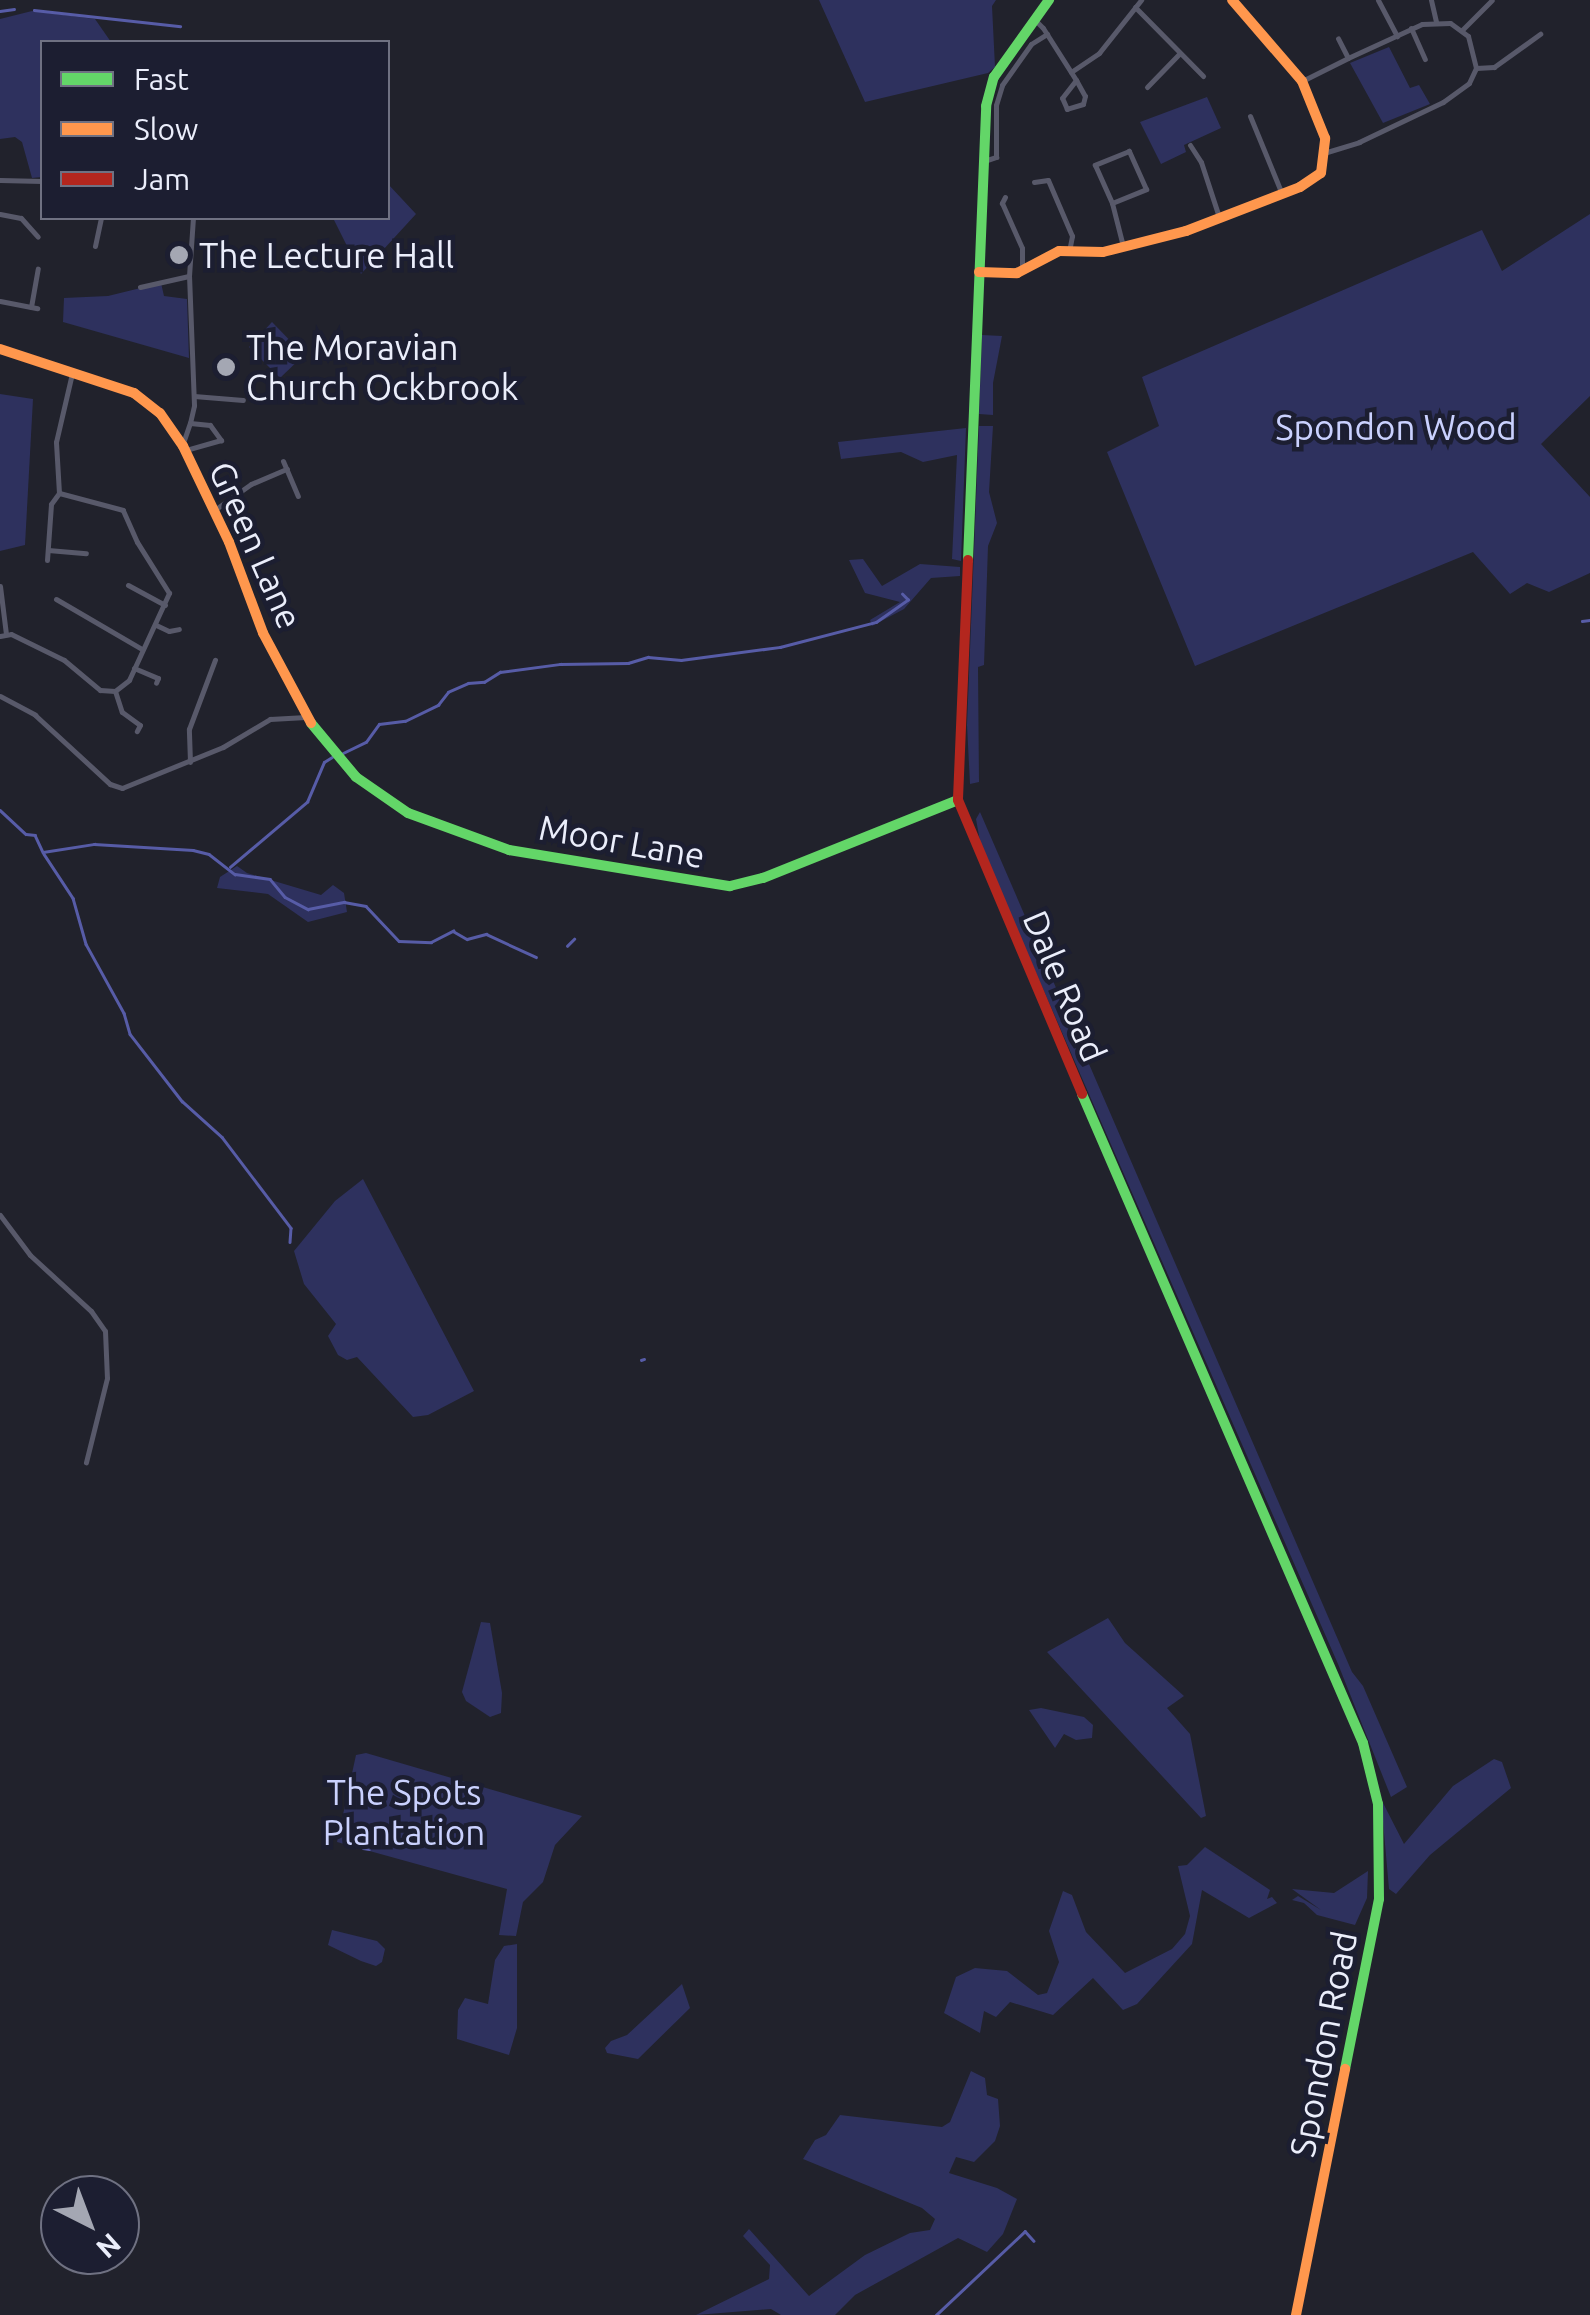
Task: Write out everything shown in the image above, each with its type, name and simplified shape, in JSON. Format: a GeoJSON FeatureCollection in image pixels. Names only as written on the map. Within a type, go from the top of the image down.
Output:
{"type":"FeatureCollection","features":[{"type":"Feature","properties":{"kind":"main road","name":"Dale Road"},"geometry":{"type":"LineString","coordinates":[[1049,0],[989,91],[958,800],[971,839],[1363,1743],[1373,1782]]}},
{"type":"Feature","properties":{"kind":"main road"},"geometry":{"type":"LineString","coordinates":[[979,272],[1022,271],[1056,252],[1085,254],[1123,246],[1219,217],[1315,178],[1327,152],[1321,124],[1302,82],[1288,60],[1232,0]]}},
{"type":"Feature","properties":{"kind":"main road"},"geometry":{"type":"LineString","coordinates":[[0,350],[73,370]]}},
{"type":"Feature","properties":{"kind":"main road","name":"Green Lane"},"geometry":{"type":"LineString","coordinates":[[73,370],[147,400],[184,448],[264,633],[306,718]]}},
{"type":"Feature","properties":{"kind":"main road","name":"Moor Lane"},"geometry":{"type":"LineString","coordinates":[[306,718],[378,796],[445,829],[522,852],[698,883],[730,886],[758,879],[958,800]]}},
{"type":"Feature","properties":{"kind":"main road","name":"Spondon Road"},"geometry":{"type":"LineString","coordinates":[[1296,2315],[1379,1899],[1380,1827],[1373,1782]]}},
{"type":"Feature","properties":{"kind":"street"},"geometry":{"type":"LineString","coordinates":[[1071,72],[1099,52],[1140,0]]}},
{"type":"Feature","properties":{"kind":"street"},"geometry":{"type":"LineString","coordinates":[[1378,0],[1397,36]]}},
{"type":"Feature","properties":{"kind":"street"},"geometry":{"type":"LineString","coordinates":[[1432,0],[1436,21]]}},
{"type":"Feature","properties":{"kind":"street"},"geometry":{"type":"LineString","coordinates":[[1462,30],[1492,0]]}},
{"type":"Feature","properties":{"kind":"street"},"geometry":{"type":"LineString","coordinates":[[1135,7],[1203,76]]}},
{"type":"Feature","properties":{"kind":"street"},"geometry":{"type":"LineString","coordinates":[[1035,20],[1047,34],[1076,80],[1086,100],[1067,109],[1062,98],[1076,80]]}},
{"type":"Feature","properties":{"kind":"street"},"geometry":{"type":"LineString","coordinates":[[1302,82],[1411,28],[1436,21],[1462,30],[1475,50],[1476,68],[1458,92],[1359,142],[1327,152]]}},
{"type":"Feature","properties":{"kind":"street"},"geometry":{"type":"LineString","coordinates":[[1411,28],[1425,59]]}},
{"type":"Feature","properties":{"kind":"street","name":"Dale Road"},"geometry":{"type":"LineString","coordinates":[[984,161],[996,156],[996,105],[1002,85],[1032,44],[1047,34]]}},
{"type":"Feature","properties":{"kind":"street"},"geometry":{"type":"LineString","coordinates":[[1476,68],[1494,67],[1540,34]]}},
{"type":"Feature","properties":{"kind":"street"},"geometry":{"type":"LineString","coordinates":[[1338,38],[1348,58]]}},
{"type":"Feature","properties":{"kind":"street"},"geometry":{"type":"LineString","coordinates":[[1147,87],[1180,53]]}},
{"type":"Feature","properties":{"kind":"street"},"geometry":{"type":"LineString","coordinates":[[1250,116],[1282,194]]}},
{"type":"Feature","properties":{"kind":"street"},"geometry":{"type":"LineString","coordinates":[[1190,145],[1201,162],[1219,217]]}},
{"type":"Feature","properties":{"kind":"street"},"geometry":{"type":"LineString","coordinates":[[1112,203],[1146,190],[1129,151],[1095,165],[1112,203],[1123,246]]}},
{"type":"Feature","properties":{"kind":"street"},"geometry":{"type":"LineString","coordinates":[[0,180],[40,180]]}},
{"type":"Feature","properties":{"kind":"street"},"geometry":{"type":"LineString","coordinates":[[1034,182],[1048,180],[1072,236],[1068,251]]}},
{"type":"Feature","properties":{"kind":"street"},"geometry":{"type":"LineString","coordinates":[[1005,196],[1002,203],[1022,248],[1022,271]]}},
{"type":"Feature","properties":{"kind":"street"},"geometry":{"type":"LineString","coordinates":[[0,214],[21,218],[37,227],[38,237]]}},
{"type":"Feature","properties":{"kind":"street"},"geometry":{"type":"LineString","coordinates":[[96,246],[101,220]]}},
{"type":"Feature","properties":{"kind":"street"},"geometry":{"type":"LineString","coordinates":[[190,423],[210,425],[220,440],[184,448],[194,396],[189,276],[194,220]]}},
{"type":"Feature","properties":{"kind":"street"},"geometry":{"type":"LineString","coordinates":[[0,301],[34,308],[32,277],[38,269]]}},
{"type":"Feature","properties":{"kind":"street"},"geometry":{"type":"LineString","coordinates":[[140,288],[189,276]]}},
{"type":"Feature","properties":{"kind":"street"},"geometry":{"type":"LineString","coordinates":[[46,560],[51,501],[59,493],[56,442],[73,370]]}},
{"type":"Feature","properties":{"kind":"street"},"geometry":{"type":"LineString","coordinates":[[194,396],[243,400]]}},
{"type":"Feature","properties":{"kind":"street"},"geometry":{"type":"LineString","coordinates":[[284,462],[298,496]]}},
{"type":"Feature","properties":{"kind":"street"},"geometry":{"type":"LineString","coordinates":[[213,511],[251,484],[286,469]]}},
{"type":"Feature","properties":{"kind":"street"},"geometry":{"type":"LineString","coordinates":[[0,586],[3,635],[64,660],[100,690],[115,691],[126,684],[165,605],[167,586],[138,545],[124,510],[59,493]]}},
{"type":"Feature","properties":{"kind":"street"},"geometry":{"type":"LineString","coordinates":[[48,550],[74,556],[86,553]]}},
{"type":"Feature","properties":{"kind":"street"},"geometry":{"type":"LineString","coordinates":[[128,584],[165,605]]}},
{"type":"Feature","properties":{"kind":"street"},"geometry":{"type":"LineString","coordinates":[[56,599],[72,603],[142,649]]}},
{"type":"Feature","properties":{"kind":"street"},"geometry":{"type":"LineString","coordinates":[[156,625],[172,632],[178,628]]}},
{"type":"Feature","properties":{"kind":"street"},"geometry":{"type":"LineString","coordinates":[[190,762],[189,729],[216,660]]}},
{"type":"Feature","properties":{"kind":"street"},"geometry":{"type":"LineString","coordinates":[[134,668],[158,678],[156,683]]}},
{"type":"Feature","properties":{"kind":"street"},"geometry":{"type":"LineString","coordinates":[[115,691],[122,712],[140,726],[137,731]]}},
{"type":"Feature","properties":{"kind":"street"},"geometry":{"type":"LineString","coordinates":[[0,696],[34,714],[114,786],[130,786],[190,762],[270,718],[306,718]]}},
{"type":"Feature","properties":{"kind":"street"},"geometry":{"type":"LineString","coordinates":[[0,1215],[30,1255],[91,1310],[105,1331],[107,1378],[86,1462]]}},
{"type":"Feature","properties":{"kind":"green space"},"geometry":{"type":"Polygon","coordinates":[[[819,0],[996,0],[992,6],[995,67],[988,73],[865,102],[819,0]]]}},
{"type":"Feature","properties":{"kind":"green space"},"geometry":{"type":"Polygon","coordinates":[[[32,11],[95,19],[110,40],[40,40],[40,177],[32,178],[22,142],[15,137],[0,139],[0,19],[32,11]]]}},
{"type":"Feature","properties":{"kind":"green space"},"geometry":{"type":"Polygon","coordinates":[[[1389,47],[1410,88],[1419,85],[1430,104],[1383,123],[1350,63],[1389,47]]]}},
{"type":"Feature","properties":{"kind":"green space"},"geometry":{"type":"Polygon","coordinates":[[[1207,97],[1221,128],[1184,145],[1186,152],[1161,164],[1140,122],[1207,97]]]}},
{"type":"Feature","properties":{"kind":"green space"},"geometry":{"type":"Polygon","coordinates":[[[390,186],[416,214],[361,274],[334,220],[390,220],[390,186]]]}},
{"type":"Feature","properties":{"kind":"green space","name":"Spondon Wood"},"geometry":{"type":"Polygon","coordinates":[[[1590,214],[1590,396],[1541,444],[1590,497],[1590,573],[1549,592],[1527,583],[1510,594],[1473,552],[1195,666],[1107,452],[1159,426],[1142,377],[1482,230],[1502,271],[1590,214]]]}},
{"type":"Feature","properties":{"kind":"green space"},"geometry":{"type":"Polygon","coordinates":[[[161,283],[164,296],[187,299],[189,358],[63,322],[64,298],[108,296],[161,283]]]}},
{"type":"Feature","properties":{"kind":"green space"},"geometry":{"type":"Polygon","coordinates":[[[272,322],[304,355],[280,378],[249,347],[272,322]]]}},
{"type":"Feature","properties":{"kind":"green space"},"geometry":{"type":"Polygon","coordinates":[[[982,335],[1002,336],[993,383],[993,415],[979,414],[982,335]]]}},
{"type":"Feature","properties":{"kind":"green space"},"geometry":{"type":"Polygon","coordinates":[[[0,394],[33,399],[25,545],[0,551],[0,394]]]}},
{"type":"Feature","properties":{"kind":"green space"},"geometry":{"type":"Polygon","coordinates":[[[979,426],[993,426],[989,492],[997,523],[988,546],[984,665],[978,667],[979,782],[970,784],[967,725],[979,426]]]}},
{"type":"Feature","properties":{"kind":"green space"},"geometry":{"type":"Polygon","coordinates":[[[966,428],[961,561],[952,559],[957,455],[923,462],[901,452],[841,459],[838,442],[966,428]]]}},
{"type":"Feature","properties":{"kind":"green space"},"geometry":{"type":"Polygon","coordinates":[[[863,559],[882,586],[920,564],[960,567],[960,576],[931,578],[904,609],[872,626],[870,620],[900,602],[865,593],[849,560],[863,559]]]}},
{"type":"Feature","properties":{"kind":"green space"},"geometry":{"type":"Polygon","coordinates":[[[980,812],[1352,1672],[1363,1686],[1407,1787],[1391,1797],[1338,1664],[981,847],[976,819],[980,812]]]}},
{"type":"Feature","properties":{"kind":"green space"},"geometry":{"type":"Polygon","coordinates":[[[237,866],[247,873],[321,895],[333,885],[344,893],[347,912],[308,922],[268,894],[217,888],[220,877],[237,866]]]}},
{"type":"Feature","properties":{"kind":"green space"},"geometry":{"type":"Polygon","coordinates":[[[363,1179],[474,1391],[428,1415],[413,1417],[357,1357],[347,1360],[338,1355],[328,1336],[336,1324],[304,1284],[294,1251],[335,1201],[363,1179]]]}},
{"type":"Feature","properties":{"kind":"green space"},"geometry":{"type":"Polygon","coordinates":[[[1108,1618],[1125,1643],[1184,1696],[1167,1708],[1190,1734],[1206,1816],[1201,1818],[1047,1652],[1108,1618]]]}},
{"type":"Feature","properties":{"kind":"green space"},"geometry":{"type":"Polygon","coordinates":[[[481,1622],[490,1623],[502,1693],[501,1713],[490,1717],[466,1701],[462,1692],[481,1622]]]}},
{"type":"Feature","properties":{"kind":"green space"},"geometry":{"type":"Polygon","coordinates":[[[1041,1708],[1084,1717],[1093,1725],[1092,1738],[1076,1740],[1064,1734],[1055,1748],[1029,1710],[1041,1708]]]}},
{"type":"Feature","properties":{"kind":"green space","name":"The Spots Plantation"},"geometry":{"type":"Polygon","coordinates":[[[366,1753],[582,1816],[555,1845],[543,1882],[523,1902],[516,1936],[499,1935],[507,1889],[337,1842],[356,1755],[366,1753]]]}},
{"type":"Feature","properties":{"kind":"green space"},"geometry":{"type":"Polygon","coordinates":[[[1494,1759],[1502,1762],[1511,1788],[1430,1855],[1396,1894],[1389,1889],[1381,1799],[1404,1844],[1453,1786],[1494,1759]]]}},
{"type":"Feature","properties":{"kind":"green space"},"geometry":{"type":"Polygon","coordinates":[[[1205,1847],[1270,1890],[1267,1899],[1272,1897],[1277,1903],[1249,1918],[1202,1890],[1192,1944],[1137,2004],[1123,2010],[1093,1978],[1053,2015],[1010,2002],[996,2017],[984,2011],[980,2033],[944,2013],[956,1977],[975,1968],[1007,1971],[1038,1995],[1047,1993],[1059,1962],[1049,1931],[1063,1891],[1072,1895],[1086,1932],[1125,1973],[1172,1949],[1185,1934],[1190,1916],[1178,1866],[1187,1865],[1205,1847]]]}},
{"type":"Feature","properties":{"kind":"green space"},"geometry":{"type":"Polygon","coordinates":[[[1368,1871],[1367,1898],[1355,1925],[1317,1915],[1304,1903],[1292,1900],[1298,1896],[1321,1910],[1292,1889],[1334,1893],[1368,1871]]]}},
{"type":"Feature","properties":{"kind":"green space"},"geometry":{"type":"Polygon","coordinates":[[[332,1930],[377,1941],[385,1949],[382,1962],[376,1966],[328,1945],[332,1930]]]}},
{"type":"Feature","properties":{"kind":"green space"},"geometry":{"type":"Polygon","coordinates":[[[517,1944],[517,2028],[509,2055],[457,2039],[458,2010],[465,1998],[488,2004],[495,1960],[504,1946],[517,1944]]]}},
{"type":"Feature","properties":{"kind":"green space"},"geometry":{"type":"Polygon","coordinates":[[[682,1984],[690,2008],[638,2059],[607,2053],[605,2048],[611,2041],[627,2035],[682,1984]]]}},
{"type":"Feature","properties":{"kind":"green space"},"geometry":{"type":"Polygon","coordinates":[[[971,2071],[985,2078],[987,2095],[998,2099],[1000,2126],[995,2141],[974,2162],[956,2157],[949,2173],[997,2188],[1017,2199],[1003,2234],[987,2252],[958,2238],[855,2295],[835,2315],[781,2315],[771,2309],[696,2315],[769,2279],[770,2265],[743,2236],[749,2229],[809,2296],[865,2255],[910,2233],[930,2230],[935,2219],[922,2208],[803,2159],[815,2140],[826,2135],[840,2115],[942,2127],[950,2122],[971,2071]]]}},
{"type":"Feature","properties":{"kind":"waterway"},"geometry":{"type":"LineString","coordinates":[[0,11],[14,9]]}},
{"type":"Feature","properties":{"kind":"waterway"},"geometry":{"type":"LineString","coordinates":[[34,10],[180,26]]}},
{"type":"Feature","properties":{"kind":"waterway"},"geometry":{"type":"LineString","coordinates":[[343,753],[366,742],[379,724],[405,721],[438,705],[448,692],[468,683],[484,682],[500,672],[560,664],[628,663],[648,657],[681,660],[780,647],[876,622],[908,600],[902,594]]}},
{"type":"Feature","properties":{"kind":"waterway"},"geometry":{"type":"LineString","coordinates":[[1582,621],[1590,620]]}},
{"type":"Feature","properties":{"kind":"waterway"},"geometry":{"type":"LineString","coordinates":[[230,867],[307,802],[324,762],[332,757]]}},
{"type":"Feature","properties":{"kind":"waterway"},"geometry":{"type":"LineString","coordinates":[[0,810],[26,834],[35,835],[43,852],[94,844],[193,850],[209,854],[235,874],[270,879],[285,897],[308,909],[344,902],[366,906],[399,941],[431,942],[453,931],[467,939],[486,934],[536,957]]}},
{"type":"Feature","properties":{"kind":"waterway"},"geometry":{"type":"LineString","coordinates":[[44,854],[73,898],[86,944],[124,1013],[130,1034],[182,1101],[222,1137],[291,1228],[290,1242]]}},
{"type":"Feature","properties":{"kind":"waterway"},"geometry":{"type":"LineString","coordinates":[[567,946],[574,939]]}},
{"type":"Feature","properties":{"kind":"waterway"},"geometry":{"type":"LineString","coordinates":[[363,1848],[369,1849]]}},
{"type":"Feature","properties":{"kind":"waterway"},"geometry":{"type":"LineString","coordinates":[[936,2315],[1025,2231],[1034,2241]]}},
{"type":"Feature","properties":{"kind":"traffic: fast"},"geometry":{"type":"LineString","coordinates":[[968,560],[986,106],[994,77],[1049,0]]}},
{"type":"Feature","properties":{"kind":"traffic: fast"},"geometry":{"type":"LineString","coordinates":[[311,723],[356,777],[408,813],[509,850],[730,886],[763,878],[958,800]]}},
{"type":"Feature","properties":{"kind":"traffic: fast"},"geometry":{"type":"LineString","coordinates":[[1082,1094],[1363,1743],[1378,1804],[1379,1899],[1345,2069]]}},
{"type":"Feature","properties":{"kind":"traffic: slow"},"geometry":{"type":"LineString","coordinates":[[979,272],[1017,273],[1059,251],[1103,252],[1186,231],[1300,187],[1321,173],[1325,138],[1302,81],[1232,0]]}},
{"type":"Feature","properties":{"kind":"traffic: slow"},"geometry":{"type":"LineString","coordinates":[[0,349],[134,393],[160,413],[183,446],[229,542],[263,633],[311,723]]}},
{"type":"Feature","properties":{"kind":"traffic: slow"},"geometry":{"type":"LineString","coordinates":[[1296,2315],[1345,2069]]}},
{"type":"Feature","properties":{"kind":"traffic: jam"},"geometry":{"type":"LineString","coordinates":[[968,560],[958,800],[1082,1094]]}},
{"type":"Feature","properties":{"kind":"place","name":"The Lecture Hall"},"geometry":{"type":"Point","coordinates":[179,255]}},
{"type":"Feature","properties":{"kind":"place","name":"The Moravian Church Ockbrook"},"geometry":{"type":"Point","coordinates":[226,367]}}]}
